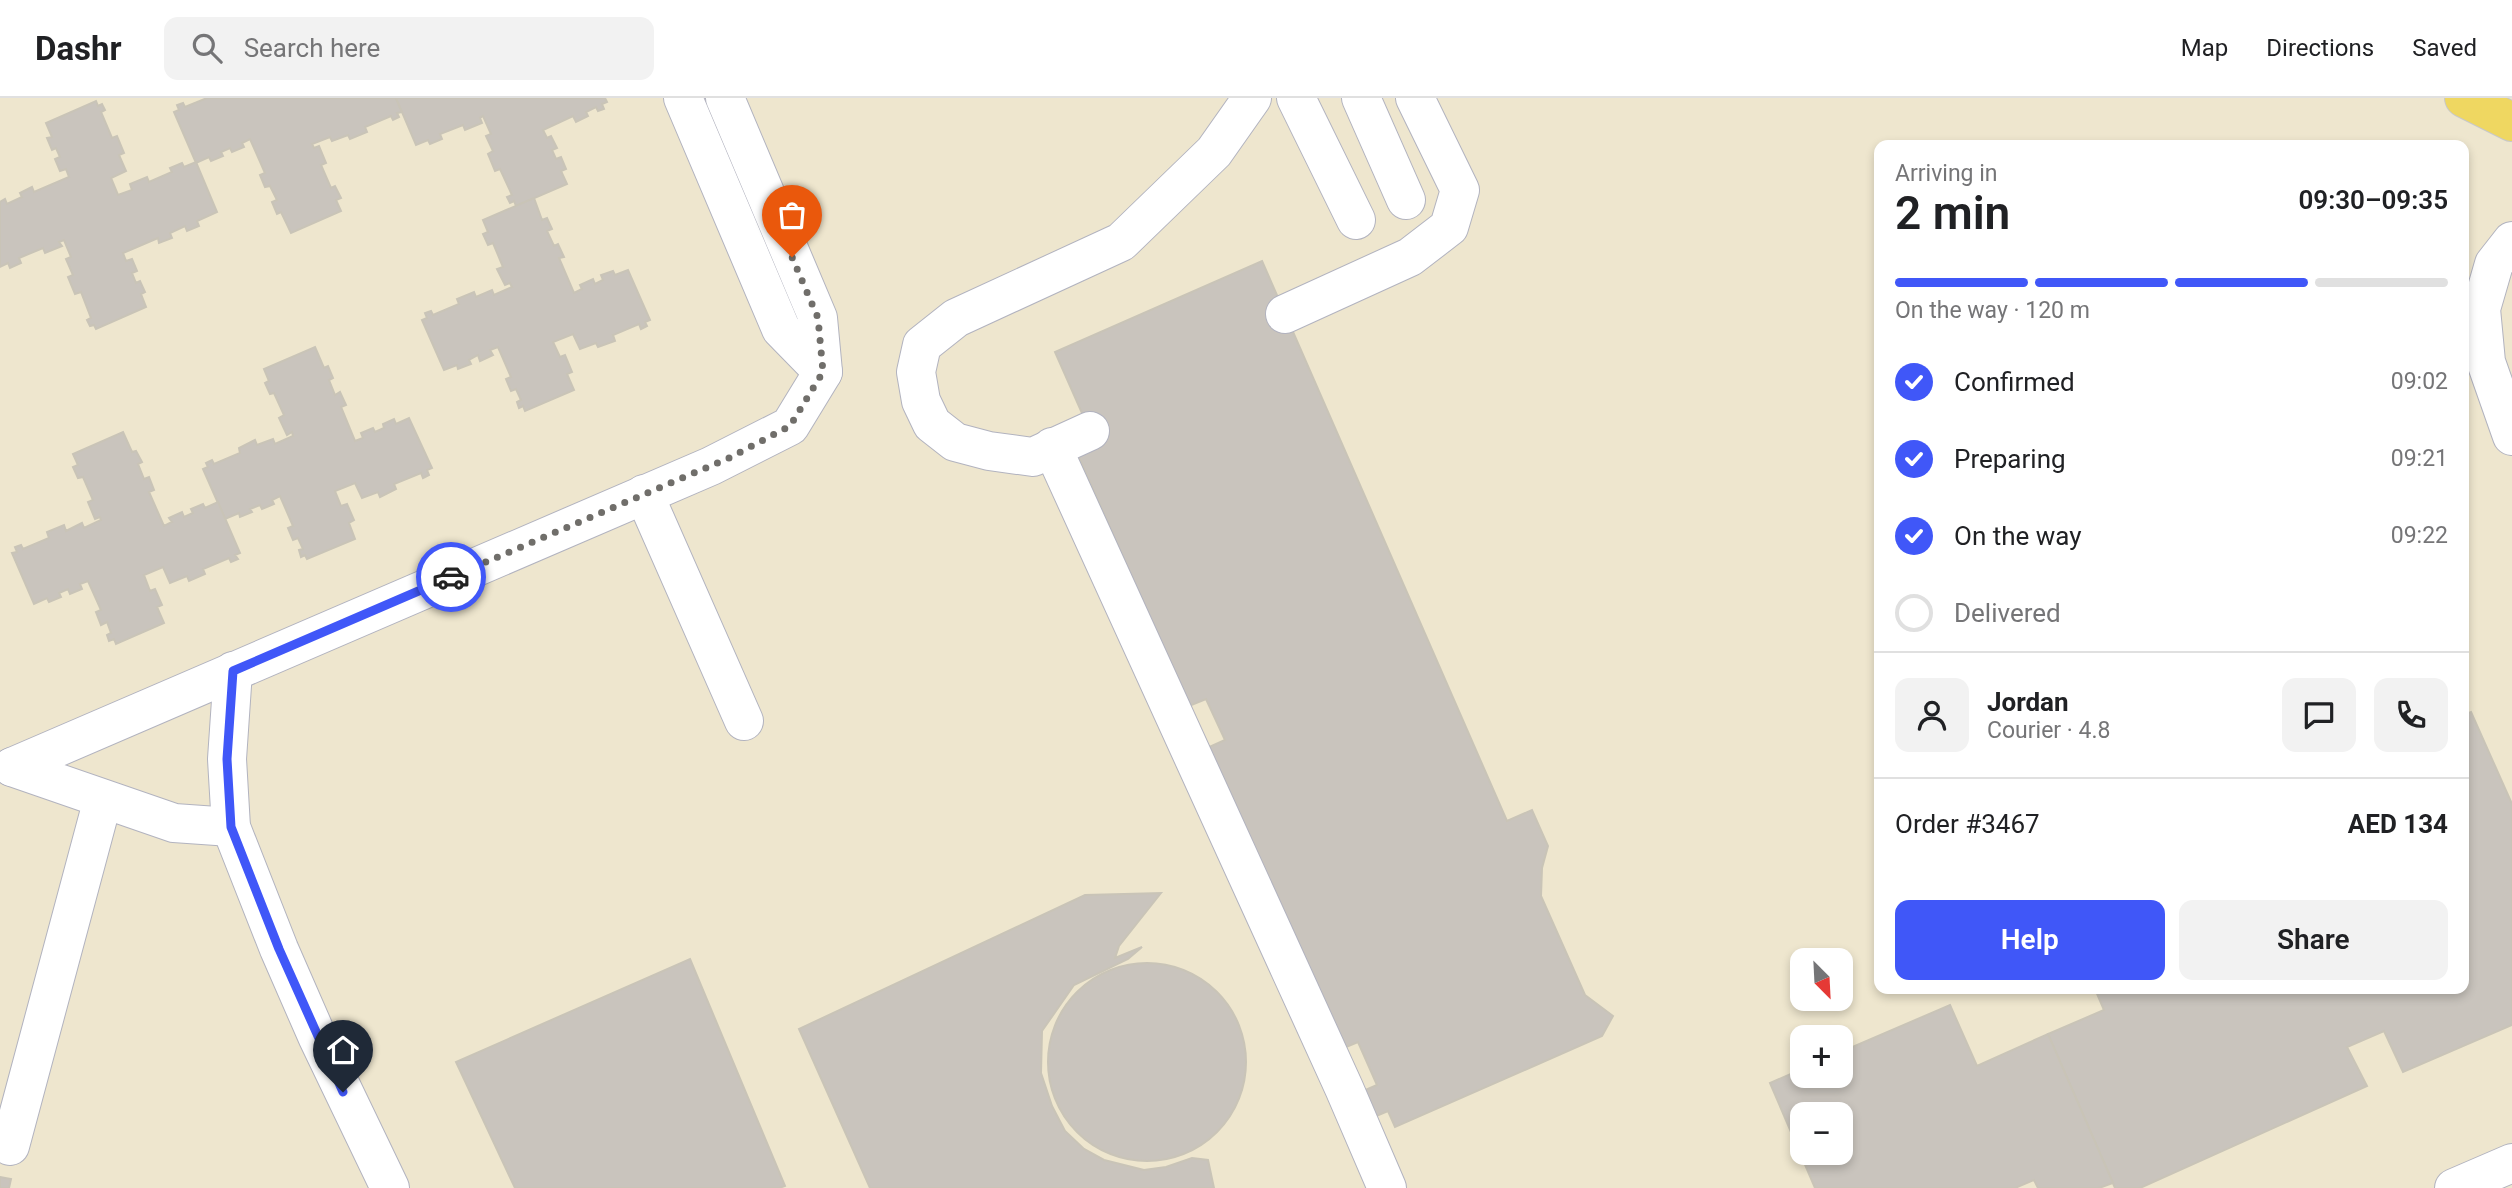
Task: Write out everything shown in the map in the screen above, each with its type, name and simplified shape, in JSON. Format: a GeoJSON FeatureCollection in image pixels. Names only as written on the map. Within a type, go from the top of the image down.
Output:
{"type":"FeatureCollection","features":[{"type":"Feature","properties":{"kind":"main road"},"geometry":{"type":"LineString","coordinates":[[2464,98],[2512,122]]}},
{"type":"Feature","properties":{"kind":"street"},"geometry":{"type":"LineString","coordinates":[[683,98],[781,329],[823,372]]}},
{"type":"Feature","properties":{"kind":"street"},"geometry":{"type":"LineString","coordinates":[[231,827],[174,823],[12,767],[747,450],[790,426],[823,372],[818,318],[725,98]]}},
{"type":"Feature","properties":{"kind":"street"},"geometry":{"type":"LineString","coordinates":[[1090,431],[1033,457],[989,451],[955,442],[932,424],[921,401],[916,372],[922,345],[956,318],[1121,242],[1214,152],[1252,98]]}},
{"type":"Feature","properties":{"kind":"street"},"geometry":{"type":"LineString","coordinates":[[1296,98],[1356,220]]}},
{"type":"Feature","properties":{"kind":"street"},"geometry":{"type":"LineString","coordinates":[[1361,98],[1406,200]]}},
{"type":"Feature","properties":{"kind":"street"},"geometry":{"type":"LineString","coordinates":[[1284,314],[1410,257],[1449,227],[1460,190],[1415,98]]}},
{"type":"Feature","properties":{"kind":"street"},"geometry":{"type":"LineString","coordinates":[[2512,241],[2494,264],[2481,309],[2486,362],[2512,436]]}},
{"type":"Feature","properties":{"kind":"street"},"geometry":{"type":"LineString","coordinates":[[1052,447],[1387,1188]]}},
{"type":"Feature","properties":{"kind":"street"},"geometry":{"type":"LineString","coordinates":[[644,494],[744,721]]}},
{"type":"Feature","properties":{"kind":"street"},"geometry":{"type":"LineString","coordinates":[[233,671],[227,759],[231,827],[279,949],[390,1188]]}},
{"type":"Feature","properties":{"kind":"street"},"geometry":{"type":"LineString","coordinates":[[10,1146],[103,799]]}},
{"type":"Feature","properties":{"kind":"street"},"geometry":{"type":"LineString","coordinates":[[2454,1188],[2512,1163]]}},
{"type":"Feature","properties":{"kind":"shaded area"},"geometry":{"type":"Polygon","coordinates":[[[0,98],[2512,98],[2512,1188],[0,1188],[0,98]]]}},
{"type":"Feature","properties":{"kind":"building"},"geometry":{"type":"Polygon","coordinates":[[[207,98],[396,98],[402,112],[397,113],[399,117],[393,120],[391,116],[365,127],[367,132],[350,139],[348,135],[332,141],[330,137],[312,144],[314,148],[319,146],[326,163],[321,165],[331,188],[335,186],[341,198],[336,200],[341,211],[291,233],[281,212],[277,214],[272,202],[277,200],[270,186],[265,187],[260,175],[265,173],[250,139],[242,143],[244,147],[232,152],[230,148],[221,152],[223,156],[211,161],[209,157],[196,163],[174,112],[179,110],[177,105],[183,103],[185,107],[207,98]]]}},
{"type":"Feature","properties":{"kind":"building"},"geometry":{"type":"Polygon","coordinates":[[[396,98],[605,98],[607,102],[602,104],[604,109],[598,111],[596,107],[586,112],[588,116],[576,122],[573,116],[543,130],[547,138],[551,136],[557,148],[552,150],[556,159],[561,157],[566,169],[561,171],[567,184],[516,206],[514,201],[510,203],[507,197],[512,195],[500,169],[495,171],[488,154],[493,151],[486,136],[491,134],[483,116],[480,118],[482,123],[465,130],[463,125],[440,134],[442,139],[430,144],[428,140],[416,145],[396,98]]]}},
{"type":"Feature","properties":{"kind":"building"},"geometry":{"type":"Polygon","coordinates":[[[96,101],[98,106],[102,104],[105,110],[101,112],[112,138],[117,136],[124,153],[119,155],[126,171],[111,178],[118,195],[132,190],[130,184],[147,177],[149,182],[172,172],[170,168],[182,163],[184,167],[196,162],[217,212],[197,221],[199,226],[187,231],[185,226],[170,233],[172,238],[159,243],[158,238],[123,253],[126,261],[132,259],[137,271],[132,273],[136,283],[140,281],[145,292],[141,294],[146,307],[96,329],[94,325],[90,326],[87,320],[91,318],[81,292],[75,294],[68,277],[73,275],[66,259],[71,257],[64,240],[59,242],[62,246],[45,253],[43,248],[19,258],[21,263],[10,268],[8,263],[0,267],[0,202],[5,199],[7,204],[22,197],[20,193],[32,187],[34,192],[69,177],[66,169],[60,171],[55,159],[60,157],[56,148],[52,150],[47,138],[52,137],[46,123],[96,101]]]}},
{"type":"Feature","properties":{"kind":"building"},"geometry":{"type":"Polygon","coordinates":[[[534,198],[542,220],[547,218],[552,229],[547,231],[554,246],[558,244],[564,257],[559,258],[574,293],[582,289],[580,285],[593,279],[595,284],[603,280],[601,275],[613,271],[615,275],[628,270],[650,320],[645,322],[647,326],[641,329],[639,324],[613,335],[615,341],[598,347],[596,343],[580,349],[573,334],[553,342],[560,357],[565,355],[572,372],[567,374],[574,390],[525,411],[523,406],[519,408],[517,402],[521,400],[516,389],[511,391],[506,379],[511,377],[498,347],[490,350],[493,355],[480,361],[478,355],[469,360],[471,364],[444,370],[422,320],[427,318],[425,313],[431,311],[433,315],[459,304],[457,299],[474,292],[476,297],[492,290],[494,295],[512,287],[510,283],[505,285],[497,269],[503,267],[493,243],[488,245],[483,234],[488,232],[483,220],[534,198]]]}},
{"type":"Feature","properties":{"kind":"building"},"geometry":{"type":"Polygon","coordinates":[[[1262,261],[1507,821],[1532,810],[1548,846],[1542,868],[1541,896],[1585,995],[1613,1016],[1602,1036],[1395,1127],[1388,1111],[1374,1117],[1363,1091],[1377,1085],[1358,1042],[1339,1050],[1207,748],[1225,740],[1206,699],[1189,706],[1074,446],[1093,438],[1055,352],[1262,261]]]}},
{"type":"Feature","properties":{"kind":"building"},"geometry":{"type":"Polygon","coordinates":[[[315,347],[324,368],[328,366],[333,378],[329,380],[335,395],[340,392],[346,405],[341,407],[355,441],[363,438],[361,433],[373,428],[375,432],[394,419],[396,424],[409,418],[432,468],[427,470],[429,475],[423,478],[421,473],[394,484],[396,489],[380,497],[378,492],[362,498],[355,483],[335,491],[341,506],[347,504],[354,520],[349,523],[355,539],[307,559],[305,555],[301,557],[299,550],[303,549],[298,538],[293,540],[288,528],[293,526],[280,496],[272,500],[274,504],[262,509],[260,505],[240,517],[239,513],[225,519],[203,469],[208,467],[206,463],[212,460],[214,464],[240,453],[239,448],[255,440],[257,445],[273,439],[275,444],[293,436],[292,432],[287,435],[279,418],[284,415],[274,393],[270,394],[265,383],[269,381],[264,369],[315,347]]]}},
{"type":"Feature","properties":{"kind":"building"},"geometry":{"type":"Polygon","coordinates":[[[123,432],[132,452],[136,451],[142,462],[138,464],[144,479],[149,477],[154,490],[149,492],[164,526],[172,522],[169,518],[182,512],[184,517],[193,513],[191,509],[203,504],[205,508],[218,502],[240,553],[235,555],[238,559],[231,562],[229,558],[203,569],[205,574],[189,581],[187,576],[170,583],[163,567],[144,575],[150,591],[155,589],[162,605],[157,607],[164,623],[116,644],[114,639],[109,641],[107,635],[111,633],[107,622],[101,625],[96,612],[101,610],[88,581],[80,584],[82,589],[70,594],[68,589],[59,593],[61,597],[49,602],[47,598],[34,604],[12,553],[17,552],[15,547],[21,545],[23,549],[49,538],[47,532],[64,525],[66,531],[82,523],[84,528],[101,520],[100,517],[95,519],[88,502],[93,500],[83,477],[78,478],[73,467],[78,465],[73,454],[123,432]]]}},
{"type":"Feature","properties":{"kind":"building"},"geometry":{"type":"Polygon","coordinates":[[[2471,712],[2512,804],[2512,1025],[2403,1072],[2384,1031],[2347,1047],[2367,1086],[2140,1188],[2115,1188],[2048,1034],[2104,1010],[2097,994],[2469,994],[2471,712]]]}},
{"type":"Feature","properties":{"kind":"building"},"geometry":{"type":"Polygon","coordinates":[[[1161,893],[1119,946],[1115,958],[1142,947],[1128,959],[1074,985],[1042,1031],[1041,1073],[1052,1106],[1065,1131],[1084,1149],[1104,1160],[1144,1170],[1166,1167],[1192,1158],[1208,1160],[1214,1188],[870,1188],[799,1029],[1085,895],[1161,893]]]}},
{"type":"Feature","properties":{"kind":"building"},"geometry":{"type":"Polygon","coordinates":[[[690,959],[785,1186],[515,1188],[456,1062],[690,959]]]}},
{"type":"Feature","properties":{"kind":"building"},"geometry":{"type":"Polygon","coordinates":[[[1147,963],[1185,971],[1217,992],[1238,1024],[1246,1062],[1238,1100],[1217,1132],[1185,1153],[1147,1161],[1109,1153],[1077,1132],[1056,1100],[1048,1062],[1056,1024],[1077,992],[1109,971],[1147,963]]]}},
{"type":"Feature","properties":{"kind":"building"},"geometry":{"type":"Polygon","coordinates":[[[1950,1005],[1977,1066],[2048,1034],[2113,1183],[2099,1188],[2038,1188],[2034,1180],[2015,1188],[1815,1188],[1805,1165],[1853,1165],[1853,1102],[1790,1102],[1790,1130],[1770,1083],[1790,1074],[1790,1088],[1853,1088],[1853,1047],[1950,1005]]]}},
{"type":"Feature","properties":{"kind":"building"},"geometry":{"type":"Polygon","coordinates":[[[0,1177],[11,1179],[9,1188],[0,1188],[0,1177]]]}},
{"type":"Feature","properties":{"kind":"way so far"},"geometry":{"type":"LineString","coordinates":[[451,577],[747,450],[790,426],[823,372],[818,318],[792,257]]}},
{"type":"Feature","properties":{"kind":"route"},"geometry":{"type":"LineString","coordinates":[[343,1092],[279,949],[231,827],[227,759],[233,671],[451,577]]}}]}
